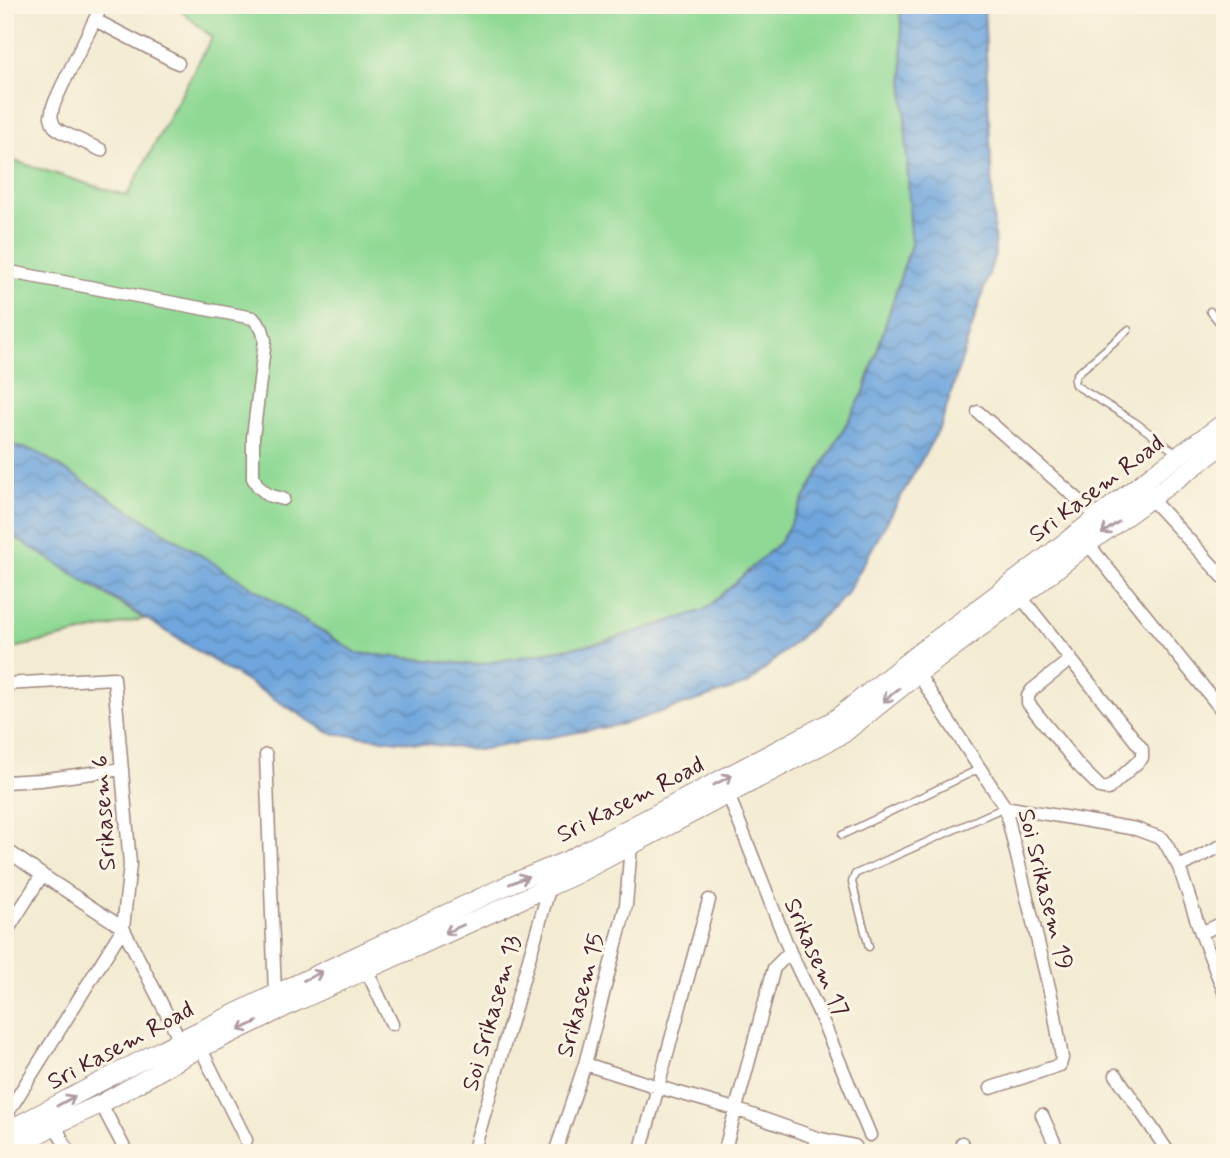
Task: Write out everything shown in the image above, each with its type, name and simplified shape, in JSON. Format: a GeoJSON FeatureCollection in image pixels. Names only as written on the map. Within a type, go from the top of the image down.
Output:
{"type":"FeatureCollection","features":[{"type":"Feature","properties":{"kind":"main road","name":"Sri Kasem Road"},"geometry":{"type":"LineString","coordinates":[[5,1152],[101,1104],[201,1049],[366,969],[575,875],[843,734],[858,712],[918,654],[1225,422]]}},
{"type":"Feature","properties":{"kind":"main road","name":"Sri Kasem Road"},"geometry":{"type":"LineString","coordinates":[[5,1132],[180,1040],[512,883],[568,860],[834,720],[858,712],[918,674],[1088,544],[1225,444]]}},
{"type":"Feature","properties":{"kind":"street"},"geometry":{"type":"LineString","coordinates":[[101,150],[60,131],[51,117],[58,96],[102,5]]}},
{"type":"Feature","properties":{"kind":"street"},"geometry":{"type":"LineString","coordinates":[[95,20],[178,63]]}},
{"type":"Feature","properties":{"kind":"street"},"geometry":{"type":"LineString","coordinates":[[5,271],[253,318],[262,329],[265,340],[253,437],[254,478],[268,495],[283,499]]}},
{"type":"Feature","properties":{"kind":"street"},"geometry":{"type":"LineString","coordinates":[[978,412],[1098,517]]}},
{"type":"Feature","properties":{"kind":"street"},"geometry":{"type":"LineString","coordinates":[[1150,498],[1225,579]]}},
{"type":"Feature","properties":{"kind":"street"},"geometry":{"type":"LineString","coordinates":[[1088,544],[1225,714]]}},
{"type":"Feature","properties":{"kind":"street"},"geometry":{"type":"LineString","coordinates":[[1021,597],[1071,659],[1142,749],[1142,758],[1108,789],[1100,788],[1078,765],[1028,703],[1032,690],[1071,659]]}},
{"type":"Feature","properties":{"kind":"street","name":"Soi Srikasem 19"},"geometry":{"type":"LineString","coordinates":[[918,674],[1005,807],[1053,1004],[1062,1058],[1060,1065],[991,1088]]}},
{"type":"Feature","properties":{"kind":"street","name":"Srikasem 6"},"geometry":{"type":"LineString","coordinates":[[5,684],[114,678],[130,864],[123,928]]}},
{"type":"Feature","properties":{"kind":"street"},"geometry":{"type":"LineString","coordinates":[[266,755],[275,994]]}},
{"type":"Feature","properties":{"kind":"street"},"geometry":{"type":"LineString","coordinates":[[5,782],[121,769]]}},
{"type":"Feature","properties":{"kind":"street","name":"Srikasem 17"},"geometry":{"type":"LineString","coordinates":[[728,794],[790,952],[818,1010],[870,1135]]}},
{"type":"Feature","properties":{"kind":"street"},"geometry":{"type":"LineString","coordinates":[[1005,807],[1136,829],[1163,839],[1179,867],[1225,994]]}},
{"type":"Feature","properties":{"kind":"street"},"geometry":{"type":"LineString","coordinates":[[1179,867],[1225,844]]}},
{"type":"Feature","properties":{"kind":"street","name":"Srikasem 15"},"geometry":{"type":"LineString","coordinates":[[555,1153],[585,1064],[626,905],[631,845]]}},
{"type":"Feature","properties":{"kind":"street"},"geometry":{"type":"LineString","coordinates":[[5,849],[123,928],[180,1040]]}},
{"type":"Feature","properties":{"kind":"street"},"geometry":{"type":"LineString","coordinates":[[5,934],[42,876]]}},
{"type":"Feature","properties":{"kind":"street","name":"Soi Srikasem 13"},"geometry":{"type":"LineString","coordinates":[[473,1153],[550,886]]}},
{"type":"Feature","properties":{"kind":"street"},"geometry":{"type":"LineString","coordinates":[[640,1153],[709,900]]}},
{"type":"Feature","properties":{"kind":"street"},"geometry":{"type":"LineString","coordinates":[[1201,933],[1225,922]]}},
{"type":"Feature","properties":{"kind":"street"},"geometry":{"type":"LineString","coordinates":[[5,1117],[123,928]]}},
{"type":"Feature","properties":{"kind":"street"},"geometry":{"type":"LineString","coordinates":[[724,1153],[774,968],[790,952]]}},
{"type":"Feature","properties":{"kind":"street"},"geometry":{"type":"LineString","coordinates":[[366,969],[392,1024]]}},
{"type":"Feature","properties":{"kind":"street"},"geometry":{"type":"LineString","coordinates":[[201,1049],[246,1140]]}},
{"type":"Feature","properties":{"kind":"street"},"geometry":{"type":"LineString","coordinates":[[585,1064],[736,1109],[817,1138],[855,1146]]}},
{"type":"Feature","properties":{"kind":"street"},"geometry":{"type":"LineString","coordinates":[[1116,1076],[1169,1153]]}},
{"type":"Feature","properties":{"kind":"street"},"geometry":{"type":"LineString","coordinates":[[101,1104],[127,1153]]}},
{"type":"Feature","properties":{"kind":"street"},"geometry":{"type":"LineString","coordinates":[[1042,1115],[1059,1153]]}},
{"type":"Feature","properties":{"kind":"street"},"geometry":{"type":"LineString","coordinates":[[55,1125],[69,1153]]}},
{"type":"Feature","properties":{"kind":"street"},"geometry":{"type":"LineString","coordinates":[[812,1153],[817,1138]]}},
{"type":"Feature","properties":{"kind":"lane"},"geometry":{"type":"LineString","coordinates":[[1210,311],[1225,330]]}},
{"type":"Feature","properties":{"kind":"lane"},"geometry":{"type":"LineString","coordinates":[[1128,330],[1077,374],[1075,385],[1135,422],[1179,455]]}},
{"type":"Feature","properties":{"kind":"lane"},"geometry":{"type":"LineString","coordinates":[[842,835],[980,769]]}},
{"type":"Feature","properties":{"kind":"lane"},"geometry":{"type":"LineString","coordinates":[[869,947],[852,882],[855,874],[1005,807]]}},
{"type":"Feature","properties":{"kind":"green space"},"geometry":{"type":"Polygon","coordinates":[[[174,5],[900,5],[911,244],[864,392],[780,542],[705,610],[603,642],[476,665],[357,653],[35,451],[5,444],[5,158],[127,196],[212,37],[174,5]]]}},
{"type":"Feature","properties":{"kind":"green space"},"geometry":{"type":"Polygon","coordinates":[[[5,531],[144,619],[5,650],[5,531]]]}},
{"type":"Feature","properties":{"kind":"water"},"geometry":{"type":"Polygon","coordinates":[[[900,5],[984,5],[995,254],[941,425],[846,595],[748,684],[623,724],[479,750],[329,733],[5,531],[5,444],[35,451],[357,653],[476,665],[603,642],[705,610],[780,542],[864,392],[911,244],[900,5]]]}}]}
